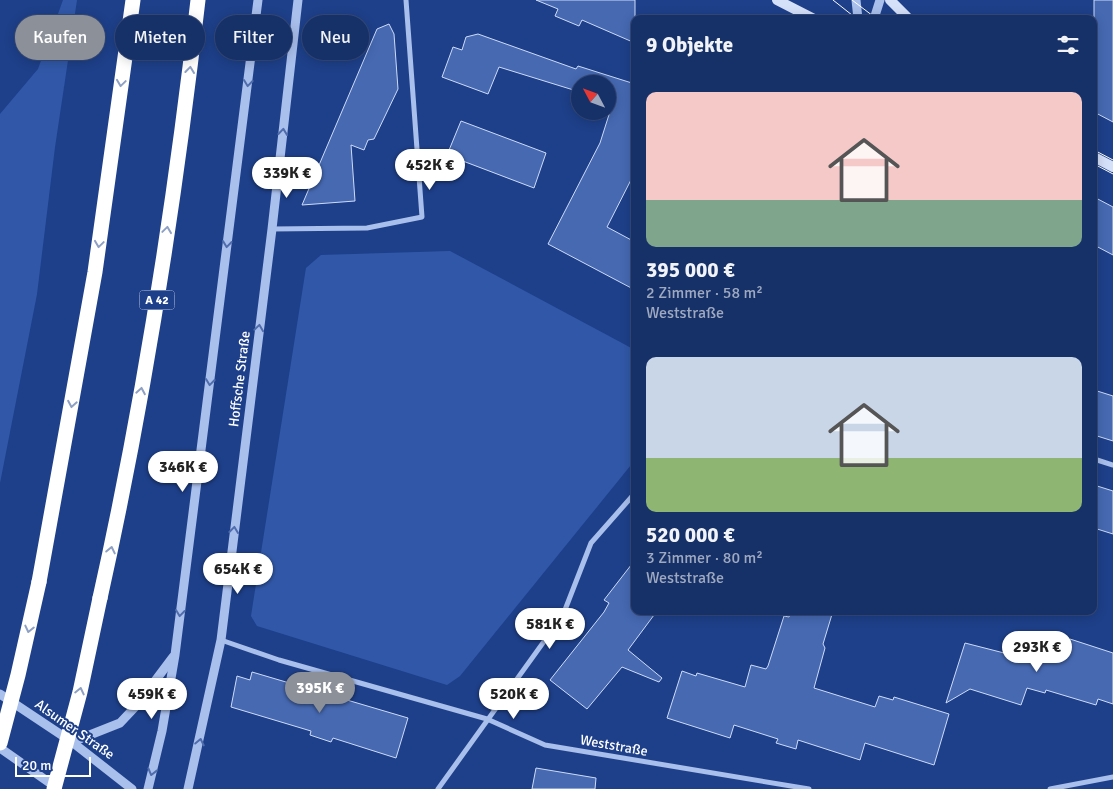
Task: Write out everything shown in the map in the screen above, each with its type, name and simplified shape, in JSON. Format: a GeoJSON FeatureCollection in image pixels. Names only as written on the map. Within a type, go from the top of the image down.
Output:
{"type":"FeatureCollection","features":[{"type":"Feature","properties":{"kind":"highway"},"geometry":{"type":"LineString","coordinates":[[0,743],[39,582],[95,272],[133,0]]}},
{"type":"Feature","properties":{"kind":"highway","name":"A 42"},"geometry":{"type":"LineString","coordinates":[[54,789],[80,692],[126,482],[161,277],[198,0]]}},
{"type":"Feature","properties":{"kind":"main road"},"geometry":{"type":"LineString","coordinates":[[777,0],[806,15]]}},
{"type":"Feature","properties":{"kind":"main road"},"geometry":{"type":"LineString","coordinates":[[890,0],[905,15]]}},
{"type":"Feature","properties":{"kind":"main road"},"geometry":{"type":"LineString","coordinates":[[1097,159],[1113,167]]}},
{"type":"Feature","properties":{"kind":"street","name":"Hoffsche Straße"},"geometry":{"type":"LineString","coordinates":[[148,789],[162,731],[175,655],[258,0]]}},
{"type":"Feature","properties":{"kind":"street","name":"Hoffsche Straße"},"geometry":{"type":"LineString","coordinates":[[188,789],[221,640],[272,229],[298,0]]}},
{"type":"Feature","properties":{"kind":"street"},"geometry":{"type":"LineString","coordinates":[[272,229],[367,228],[422,217],[406,0]]}},
{"type":"Feature","properties":{"kind":"street"},"geometry":{"type":"LineString","coordinates":[[856,0],[858,15]]}},
{"type":"Feature","properties":{"kind":"street"},"geometry":{"type":"LineString","coordinates":[[875,15],[880,0]]}},
{"type":"Feature","properties":{"kind":"street"},"geometry":{"type":"LineString","coordinates":[[1097,460],[1113,465]]}},
{"type":"Feature","properties":{"kind":"street"},"geometry":{"type":"LineString","coordinates":[[438,789],[563,614],[591,544],[631,498]]}},
{"type":"Feature","properties":{"kind":"street","name":"Weststraße"},"geometry":{"type":"LineString","coordinates":[[221,640],[279,660],[487,720],[545,745],[809,789]]}},
{"type":"Feature","properties":{"kind":"street"},"geometry":{"type":"LineString","coordinates":[[72,742],[120,723],[137,705],[175,655]]}},
{"type":"Feature","properties":{"kind":"street","name":"Alsumer Straße"},"geometry":{"type":"LineString","coordinates":[[0,694],[72,742],[132,789]]}},
{"type":"Feature","properties":{"kind":"street"},"geometry":{"type":"LineString","coordinates":[[0,748],[58,789]]}},
{"type":"Feature","properties":{"kind":"street"},"geometry":{"type":"LineString","coordinates":[[1050,789],[1113,777]]}},
{"type":"Feature","properties":{"kind":"shaded area"},"geometry":{"type":"Polygon","coordinates":[[[63,0],[77,0],[75,15],[58,15],[63,0]]]}},
{"type":"Feature","properties":{"kind":"shaded area"},"geometry":{"type":"Polygon","coordinates":[[[41,60],[68,60],[37,294],[0,483],[0,114],[38,69],[41,60]]]}},
{"type":"Feature","properties":{"kind":"shaded area"},"geometry":{"type":"Polygon","coordinates":[[[450,251],[631,348],[631,465],[460,676],[447,685],[257,626],[251,616],[306,268],[321,255],[450,251]]]}},
{"type":"Feature","properties":{"kind":"building"},"geometry":{"type":"Polygon","coordinates":[[[536,0],[635,0],[635,15],[631,15],[631,41],[582,20],[579,26],[555,16],[558,9],[536,0]]]}},
{"type":"Feature","properties":{"kind":"building"},"geometry":{"type":"Polygon","coordinates":[[[1094,0],[1113,0],[1113,122],[1097,114],[1097,15],[1094,15],[1094,0]]]}},
{"type":"Feature","properties":{"kind":"building"},"geometry":{"type":"Polygon","coordinates":[[[389,24],[394,34],[398,89],[374,139],[368,140],[364,150],[351,145],[355,201],[302,205],[364,60],[369,60],[369,48],[377,29],[389,24]]]}},
{"type":"Feature","properties":{"kind":"building"},"geometry":{"type":"Polygon","coordinates":[[[478,34],[576,69],[578,66],[606,75],[571,75],[571,89],[499,67],[488,94],[442,77],[453,47],[462,50],[466,37],[478,34]]]}},
{"type":"Feature","properties":{"kind":"building"},"geometry":{"type":"Polygon","coordinates":[[[616,78],[631,83],[631,180],[607,227],[631,240],[631,288],[548,244],[600,143],[607,120],[616,120],[616,78]]]}},
{"type":"Feature","properties":{"kind":"building"},"geometry":{"type":"Polygon","coordinates":[[[461,121],[546,153],[534,188],[447,155],[461,121]]]}},
{"type":"Feature","properties":{"kind":"building"},"geometry":{"type":"Polygon","coordinates":[[[1097,199],[1113,207],[1113,255],[1097,247],[1097,199]]]}},
{"type":"Feature","properties":{"kind":"building"},"geometry":{"type":"Polygon","coordinates":[[[1097,391],[1113,396],[1113,441],[1097,436],[1097,391]]]}},
{"type":"Feature","properties":{"kind":"building"},"geometry":{"type":"Polygon","coordinates":[[[1097,486],[1113,491],[1113,534],[1097,529],[1097,486]]]}},
{"type":"Feature","properties":{"kind":"building"},"geometry":{"type":"Polygon","coordinates":[[[631,565],[631,615],[654,615],[628,650],[662,678],[659,682],[622,667],[587,709],[550,680],[604,612],[609,603],[604,600],[631,565]]]}},
{"type":"Feature","properties":{"kind":"building"},"geometry":{"type":"Polygon","coordinates":[[[790,615],[832,615],[823,644],[825,648],[814,688],[875,707],[879,696],[893,700],[894,697],[949,714],[934,765],[865,743],[860,760],[798,740],[796,749],[776,743],[778,739],[734,725],[730,738],[667,718],[682,671],[696,676],[697,673],[745,687],[751,665],[766,669],[768,666],[784,616],[789,617],[790,615]]]}},
{"type":"Feature","properties":{"kind":"building"},"geometry":{"type":"Polygon","coordinates":[[[1070,639],[1113,653],[1113,704],[1098,699],[1096,705],[1046,690],[1045,693],[1027,688],[1021,705],[970,689],[946,703],[965,643],[1008,654],[1009,651],[1035,658],[1041,642],[1068,646],[1070,639]]]}},
{"type":"Feature","properties":{"kind":"building"},"geometry":{"type":"Polygon","coordinates":[[[252,672],[408,718],[396,758],[333,738],[331,742],[310,735],[311,731],[231,707],[237,676],[250,680],[252,672]]]}},
{"type":"Feature","properties":{"kind":"building"},"geometry":{"type":"Polygon","coordinates":[[[536,768],[596,778],[595,789],[532,789],[536,768]]]}},
{"type":"Feature","properties":{"kind":"tram line"},"geometry":{"type":"LineString","coordinates":[[833,0],[852,15]]}},
{"type":"Feature","properties":{"kind":"tram line"},"geometry":{"type":"LineString","coordinates":[[852,0],[872,15]]}},
{"type":"Feature","properties":{"kind":"tram line"},"geometry":{"type":"LineString","coordinates":[[1097,152],[1113,160]]}},
{"type":"Feature","properties":{"kind":"tram line"},"geometry":{"type":"LineString","coordinates":[[1097,166],[1113,174]]}}]}
